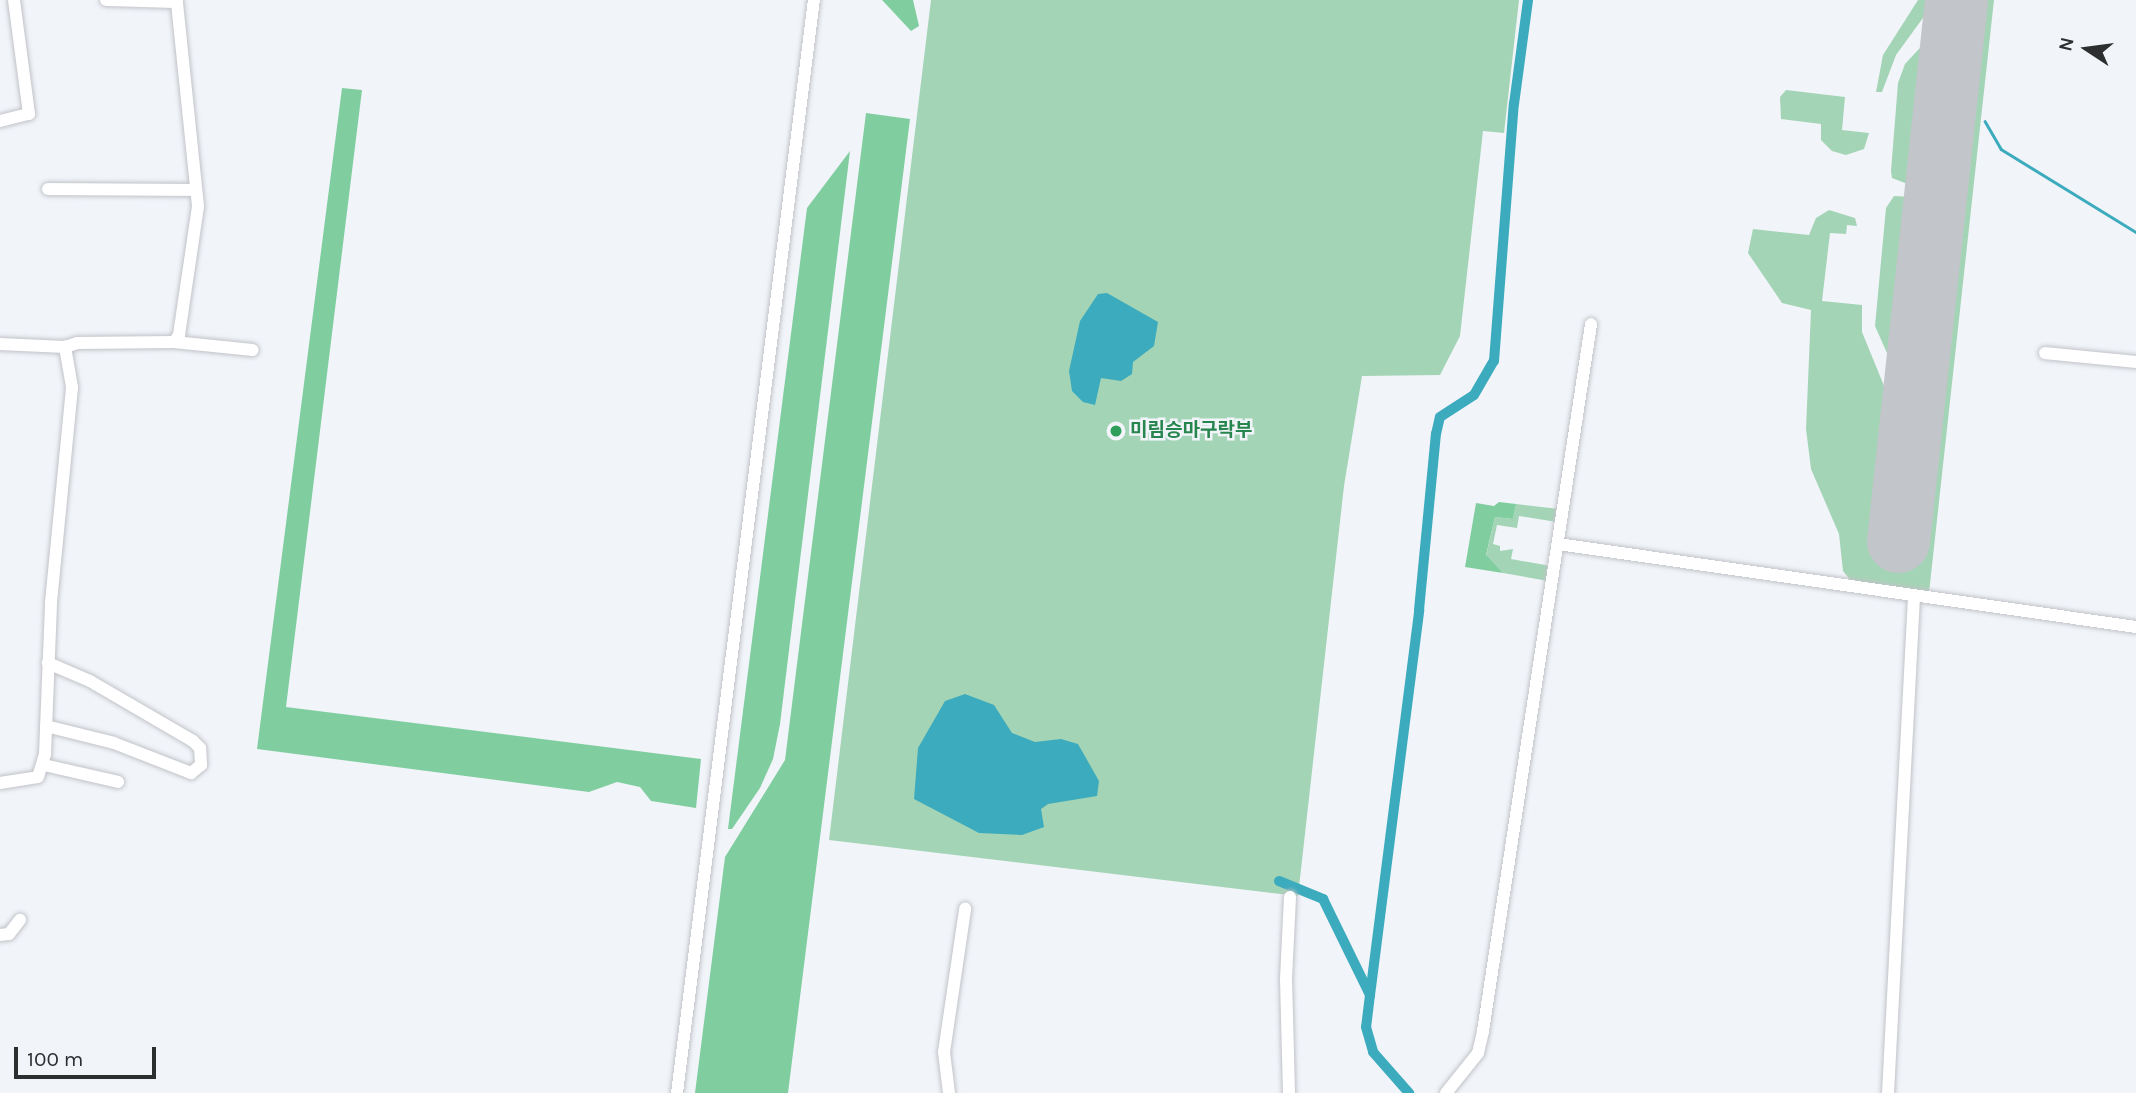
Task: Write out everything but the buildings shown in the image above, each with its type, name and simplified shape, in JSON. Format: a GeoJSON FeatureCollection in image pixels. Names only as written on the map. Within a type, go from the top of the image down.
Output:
{"type":"FeatureCollection","features":[{"type":"Feature","properties":{"kind":"street"},"geometry":{"type":"LineString","coordinates":[[0,121],[29,114],[14,0]]}},
{"type":"Feature","properties":{"kind":"street"},"geometry":{"type":"LineString","coordinates":[[106,0],[177,2],[196,190],[192,243],[174,342]]}},
{"type":"Feature","properties":{"kind":"street"},"geometry":{"type":"LineString","coordinates":[[677,1093],[814,0]]}},
{"type":"Feature","properties":{"kind":"street"},"geometry":{"type":"LineString","coordinates":[[48,189],[196,190]]}},
{"type":"Feature","properties":{"kind":"street"},"geometry":{"type":"LineString","coordinates":[[1446,1093],[1478,1053],[1483,1031],[1591,324]]}},
{"type":"Feature","properties":{"kind":"street"},"geometry":{"type":"LineString","coordinates":[[0,344],[65,347],[77,343],[174,342],[253,350]]}},
{"type":"Feature","properties":{"kind":"street"},"geometry":{"type":"LineString","coordinates":[[0,783],[29,782],[38,777],[44,765],[48,663],[72,387],[65,347]]}},
{"type":"Feature","properties":{"kind":"street"},"geometry":{"type":"LineString","coordinates":[[2045,353],[2136,362]]}},
{"type":"Feature","properties":{"kind":"street"},"geometry":{"type":"LineString","coordinates":[[1558,544],[1914,598],[2136,627]]}},
{"type":"Feature","properties":{"kind":"street"},"geometry":{"type":"LineString","coordinates":[[1888,1093],[1914,598]]}},
{"type":"Feature","properties":{"kind":"street"},"geometry":{"type":"LineString","coordinates":[[46,726],[114,743],[191,773],[201,765],[200,748],[193,741],[90,681],[48,663]]}},
{"type":"Feature","properties":{"kind":"street"},"geometry":{"type":"LineString","coordinates":[[44,765],[118,782]]}},
{"type":"Feature","properties":{"kind":"street"},"geometry":{"type":"LineString","coordinates":[[1289,1093],[1286,956],[1290,897]]}},
{"type":"Feature","properties":{"kind":"street"},"geometry":{"type":"LineString","coordinates":[[949,1093],[944,1052],[965,909]]}},
{"type":"Feature","properties":{"kind":"street"},"geometry":{"type":"LineString","coordinates":[[0,935],[9,934],[20,920]]}},
{"type":"Feature","properties":{"kind":"green space"},"geometry":{"type":"Polygon","coordinates":[[[882,0],[913,0],[919,26],[911,31],[882,0]]]}},
{"type":"Feature","properties":{"kind":"green space","name":"미림승마구락부"},"geometry":{"type":"Polygon","coordinates":[[[931,0],[1519,0],[1504,133],[1483,131],[1460,336],[1440,375],[1362,376],[1344,486],[1298,896],[829,840],[931,0]]]}},
{"type":"Feature","properties":{"kind":"green space"},"geometry":{"type":"Polygon","coordinates":[[[1918,0],[1936,0],[1896,55],[1882,92],[1876,92],[1883,55],[1918,0]]]}},
{"type":"Feature","properties":{"kind":"green space"},"geometry":{"type":"Polygon","coordinates":[[[1973,0],[1994,0],[1929,593],[1851,581],[1843,571],[1839,534],[1811,469],[1806,429],[1811,310],[1782,303],[1748,253],[1753,229],[1809,235],[1816,218],[1829,210],[1855,218],[1857,226],[1847,225],[1846,234],[1830,233],[1822,301],[1862,305],[1862,332],[1898,420],[1882,543],[1911,547],[1973,0]]]}},
{"type":"Feature","properties":{"kind":"green space"},"geometry":{"type":"Polygon","coordinates":[[[1931,36],[1937,42],[1922,176],[1918,182],[1905,183],[1892,178],[1891,171],[1898,83],[1905,64],[1931,36]]]}},
{"type":"Feature","properties":{"kind":"green space"},"geometry":{"type":"Polygon","coordinates":[[[342,88],[362,90],[286,707],[701,759],[696,808],[651,801],[640,787],[617,782],[589,792],[257,749],[342,88]]]}},
{"type":"Feature","properties":{"kind":"green space"},"geometry":{"type":"Polygon","coordinates":[[[1786,90],[1845,97],[1842,130],[1869,133],[1864,149],[1846,155],[1832,151],[1821,140],[1821,124],[1781,119],[1780,97],[1786,90]]]}},
{"type":"Feature","properties":{"kind":"green space"},"geometry":{"type":"Polygon","coordinates":[[[866,113],[910,119],[788,1093],[695,1093],[725,857],[785,760],[866,113]]]}},
{"type":"Feature","properties":{"kind":"green space"},"geometry":{"type":"Polygon","coordinates":[[[850,151],[780,724],[773,759],[760,788],[732,829],[728,829],[807,208],[850,151]]]}},
{"type":"Feature","properties":{"kind":"green space"},"geometry":{"type":"Polygon","coordinates":[[[1894,196],[1912,197],[1920,206],[1903,367],[1895,371],[1875,326],[1886,208],[1894,196]]]}},
{"type":"Feature","properties":{"kind":"green space"},"geometry":{"type":"Polygon","coordinates":[[[1499,502],[1516,504],[1513,519],[1495,517],[1486,555],[1503,573],[1465,567],[1476,503],[1494,506],[1499,502]]]}},
{"type":"Feature","properties":{"kind":"green space"},"geometry":{"type":"Polygon","coordinates":[[[1516,504],[1559,509],[1557,522],[1519,516],[1517,528],[1497,525],[1493,544],[1500,546],[1500,551],[1513,549],[1511,559],[1551,566],[1548,581],[1503,573],[1486,556],[1495,517],[1513,519],[1516,504]]]}},
{"type":"Feature","properties":{"kind":"water"},"geometry":{"type":"Polygon","coordinates":[[[1107,293],[1158,322],[1154,346],[1133,362],[1132,374],[1121,381],[1101,378],[1095,405],[1083,402],[1072,391],[1069,371],[1080,321],[1098,294],[1107,293]]]}},
{"type":"Feature","properties":{"kind":"water"},"geometry":{"type":"Polygon","coordinates":[[[965,694],[994,705],[1012,733],[1035,742],[1061,739],[1078,744],[1099,781],[1097,796],[1048,804],[1041,809],[1044,827],[1022,835],[979,833],[914,799],[918,748],[945,701],[965,694]]]}},
{"type":"Feature","properties":{"kind":"waterway"},"geometry":{"type":"LineString","coordinates":[[1370,995],[1419,610],[1436,434],[1440,417],[1474,395],[1494,361],[1514,104],[1528,0]]}},
{"type":"Feature","properties":{"kind":"waterway"},"geometry":{"type":"LineString","coordinates":[[1985,121],[2001,149],[2136,232]]}},
{"type":"Feature","properties":{"kind":"waterway"},"geometry":{"type":"LineString","coordinates":[[1279,881],[1323,899],[1370,995],[1366,1027],[1373,1052],[1409,1093]]}},
{"type":"Feature","properties":{"kind":"runway"},"geometry":{"type":"LineString","coordinates":[[1898,541],[1956,0]]}},
{"type":"Feature","properties":{"kind":"place","name":"미림승마구락부"},"geometry":{"type":"Point","coordinates":[1116,431]}}]}
